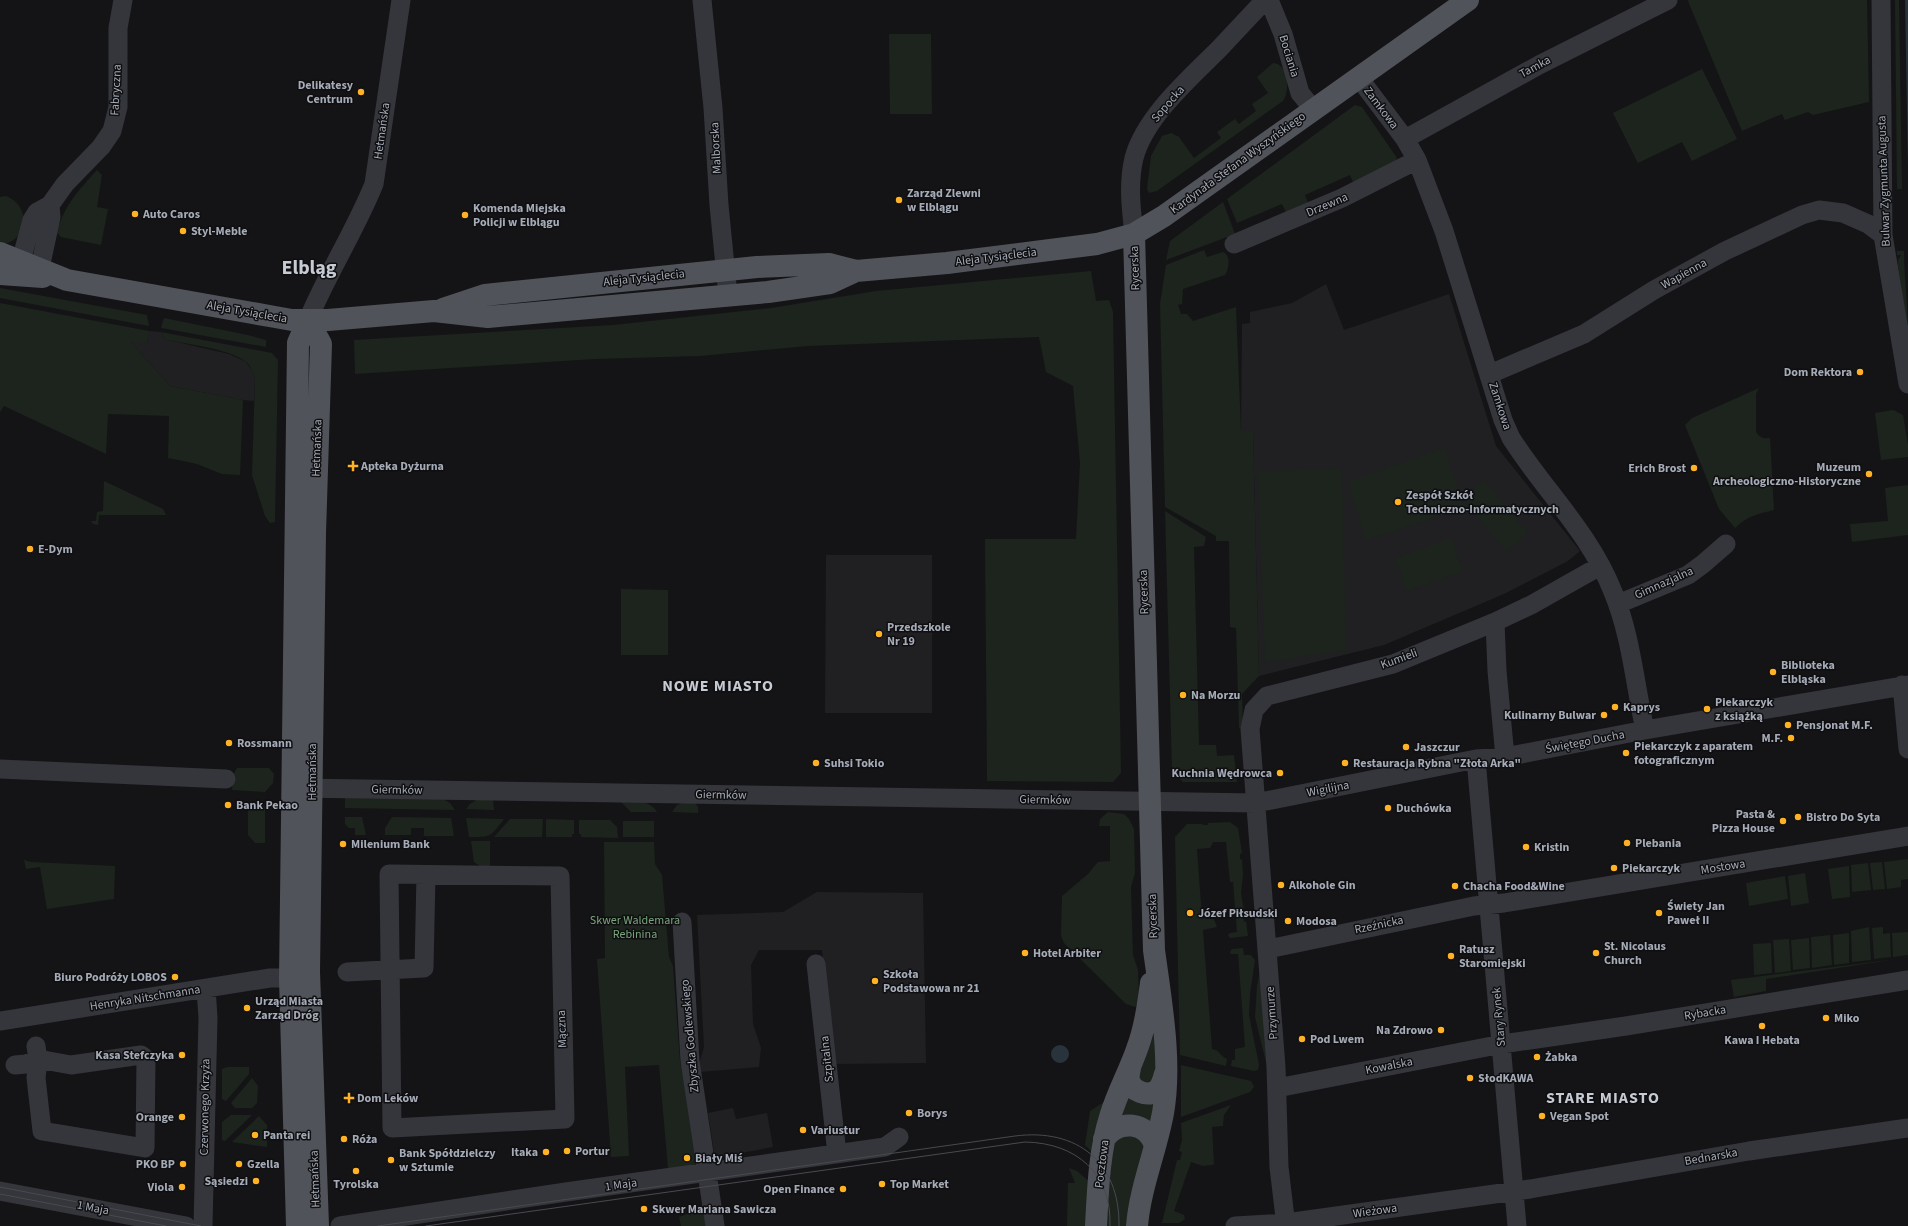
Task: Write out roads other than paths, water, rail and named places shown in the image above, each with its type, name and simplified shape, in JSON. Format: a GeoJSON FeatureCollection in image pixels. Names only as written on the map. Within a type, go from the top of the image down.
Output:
{"type":"FeatureCollection","features":[{"type":"Feature","properties":{"kind":"main road"},"geometry":{"type":"LineString","coordinates":[[1359,78],[1468,0]]}},
{"type":"Feature","properties":{"kind":"main road","name":"Kardynała Stefana Wyszyńskiego"},"geometry":{"type":"LineString","coordinates":[[1134,234],[1164,216],[1313,109],[1359,78]]}},
{"type":"Feature","properties":{"kind":"main road","name":"Aleja Tysiąclecia"},"geometry":{"type":"LineString","coordinates":[[434,311],[485,295],[726,270],[829,264],[856,271],[947,263],[1097,244],[1134,234]]}},
{"type":"Feature","properties":{"kind":"main road","name":"Rycerska"},"geometry":{"type":"LineString","coordinates":[[1134,234],[1154,950],[1162,1014],[1165,1074],[1163,1113],[1155,1146]]}},
{"type":"Feature","properties":{"kind":"main road","name":"Aleja Tysiąclecia"},"geometry":{"type":"LineString","coordinates":[[0,253],[29,268],[62,279],[268,316],[308,320],[349,319],[434,311],[488,317],[728,296],[830,283],[856,271]]}},
{"type":"Feature","properties":{"kind":"main road","name":"Aleja Tysiąclecia"},"geometry":{"type":"LineString","coordinates":[[0,274],[29,268]]}},
{"type":"Feature","properties":{"kind":"main road","name":"Hetmańska"},"geometry":{"type":"LineString","coordinates":[[308,320],[298,343],[302,788],[318,1226]]}},
{"type":"Feature","properties":{"kind":"main road","name":"Hetmańska"},"geometry":{"type":"LineString","coordinates":[[297,1226],[290,978],[302,788]]}},
{"type":"Feature","properties":{"kind":"main road","name":"Rycerska"},"geometry":{"type":"LineString","coordinates":[[1114,1104],[1138,1048],[1148,1007],[1154,950]]}},
{"type":"Feature","properties":{"kind":"main road"},"geometry":{"type":"LineString","coordinates":[[1130,1068],[1128,1076],[1132,1087],[1146,1094],[1157,1091],[1165,1074]]}},
{"type":"Feature","properties":{"kind":"main road","name":"Pocztowa"},"geometry":{"type":"LineString","coordinates":[[1096,1226],[1104,1139],[1114,1104]]}},
{"type":"Feature","properties":{"kind":"main road"},"geometry":{"type":"LineString","coordinates":[[1104,1139],[1110,1131],[1116,1127],[1133,1126],[1145,1130],[1150,1134],[1155,1146],[1140,1207],[1137,1226]]}},
{"type":"Feature","properties":{"kind":"street","name":"Fabryczna"},"geometry":{"type":"LineString","coordinates":[[29,268],[42,259],[51,217],[50,204],[65,184],[101,148],[112,131],[118,107],[118,28],[123,0]]}},
{"type":"Feature","properties":{"kind":"street","name":"Hetmańska"},"geometry":{"type":"LineString","coordinates":[[308,320],[321,289],[367,201],[374,184],[401,0]]}},
{"type":"Feature","properties":{"kind":"street","name":"Malborska"},"geometry":{"type":"LineString","coordinates":[[702,0],[713,108],[719,205],[728,296]]}},
{"type":"Feature","properties":{"kind":"street","name":"Sopocka"},"geometry":{"type":"LineString","coordinates":[[1134,234],[1131,172],[1137,150],[1146,130],[1179,90],[1265,0]]}},
{"type":"Feature","properties":{"kind":"street","name":"Bociania"},"geometry":{"type":"LineString","coordinates":[[1269,0],[1283,34],[1300,93],[1313,109]]}},
{"type":"Feature","properties":{"kind":"street","name":"Tamka"},"geometry":{"type":"LineString","coordinates":[[1405,140],[1539,65],[1668,0]]}},
{"type":"Feature","properties":{"kind":"street","name":"Bulwar Zygmunta Augusta"},"geometry":{"type":"LineString","coordinates":[[1881,0],[1883,235],[1908,384]]}},
{"type":"Feature","properties":{"kind":"street","name":"Zamkowa"},"geometry":{"type":"LineString","coordinates":[[1359,78],[1418,160],[1444,231],[1511,438],[1584,537],[1618,604],[1645,730]]}},
{"type":"Feature","properties":{"kind":"street","name":"Drzewna"},"geometry":{"type":"LineString","coordinates":[[1234,244],[1342,198],[1418,160]]}},
{"type":"Feature","properties":{"kind":"street","name":"Wapienna"},"geometry":{"type":"LineString","coordinates":[[1490,374],[1584,334],[1654,290],[1725,251],[1802,214],[1819,210],[1843,213],[1868,224],[1883,235]]}},
{"type":"Feature","properties":{"kind":"street","name":"Gimnazjalna"},"geometry":{"type":"LineString","coordinates":[[1618,604],[1688,575],[1726,544]]}},
{"type":"Feature","properties":{"kind":"street","name":"Kumieli"},"geometry":{"type":"LineString","coordinates":[[1256,803],[1250,729],[1251,718],[1260,702],[1267,696],[1393,664],[1495,622],[1531,605],[1600,566]]}},
{"type":"Feature","properties":{"kind":"street"},"geometry":{"type":"LineString","coordinates":[[1495,622],[1497,671],[1504,757]]}},
{"type":"Feature","properties":{"kind":"street"},"geometry":{"type":"LineString","coordinates":[[1905,685],[1908,749]]}},
{"type":"Feature","properties":{"kind":"street","name":"Świętego Ducha"},"geometry":{"type":"LineString","coordinates":[[1504,757],[1645,730],[1905,685]]}},
{"type":"Feature","properties":{"kind":"street","name":"Wigilijna"},"geometry":{"type":"LineString","coordinates":[[1150,802],[1256,803],[1476,760],[1504,757]]}},
{"type":"Feature","properties":{"kind":"street","name":"Stary Rynek"},"geometry":{"type":"LineString","coordinates":[[1476,760],[1490,904],[1517,1226]]}},
{"type":"Feature","properties":{"kind":"street"},"geometry":{"type":"LineString","coordinates":[[0,769],[226,779]]}},
{"type":"Feature","properties":{"kind":"street","name":"Giermków"},"geometry":{"type":"LineString","coordinates":[[302,788],[1150,802]]}},
{"type":"Feature","properties":{"kind":"street","name":"Przymurze"},"geometry":{"type":"LineString","coordinates":[[1256,803],[1268,949],[1277,1088],[1279,1167],[1286,1224]]}},
{"type":"Feature","properties":{"kind":"street","name":"Mostowa"},"geometry":{"type":"LineString","coordinates":[[1490,904],[1908,836]]}},
{"type":"Feature","properties":{"kind":"street","name":"Mączna"},"geometry":{"type":"LineString","coordinates":[[389,874],[560,876],[565,1120],[392,1128],[389,971],[389,874]]}},
{"type":"Feature","properties":{"kind":"street"},"geometry":{"type":"LineString","coordinates":[[347,972],[424,968],[426,875]]}},
{"type":"Feature","properties":{"kind":"street","name":"Rzeźnicka"},"geometry":{"type":"LineString","coordinates":[[1268,949],[1392,922],[1490,904]]}},
{"type":"Feature","properties":{"kind":"street","name":"Zbyszka Godlewskiego"},"geometry":{"type":"LineString","coordinates":[[682,922],[690,1061],[715,1226]]}},
{"type":"Feature","properties":{"kind":"street","name":"Szpitalna"},"geometry":{"type":"LineString","coordinates":[[816,964],[837,1154]]}},
{"type":"Feature","properties":{"kind":"street","name":"Henryka Nitschmanna"},"geometry":{"type":"LineString","coordinates":[[0,1020],[270,978],[290,978]]}},
{"type":"Feature","properties":{"kind":"street","name":"Rybacka"},"geometry":{"type":"LineString","coordinates":[[1502,1044],[1634,1025],[1908,980]]}},
{"type":"Feature","properties":{"kind":"street","name":"Czerwonego Krzyża"},"geometry":{"type":"LineString","coordinates":[[203,1226],[208,1018],[206,988]]}},
{"type":"Feature","properties":{"kind":"street","name":"Kowalska"},"geometry":{"type":"LineString","coordinates":[[1277,1088],[1502,1044]]}},
{"type":"Feature","properties":{"kind":"street"},"geometry":{"type":"LineString","coordinates":[[14,1064],[26,1064],[37,1053]]}},
{"type":"Feature","properties":{"kind":"street"},"geometry":{"type":"LineString","coordinates":[[37,1053],[71,1065],[127,1056],[141,1055],[146,1059],[145,1148],[42,1131],[36,1078],[37,1053]]}},
{"type":"Feature","properties":{"kind":"street","name":"Bednarska"},"geometry":{"type":"LineString","coordinates":[[1514,1191],[1749,1151],[1908,1128]]}},
{"type":"Feature","properties":{"kind":"street","name":"1 Maja"},"geometry":{"type":"LineString","coordinates":[[340,1226],[566,1192],[885,1147],[899,1137]]}},
{"type":"Feature","properties":{"kind":"street","name":"1 Maja"},"geometry":{"type":"LineString","coordinates":[[0,1191],[186,1226]]}},
{"type":"Feature","properties":{"kind":"street","name":"Wieżowa"},"geometry":{"type":"LineString","coordinates":[[1235,1226],[1286,1224],[1514,1191]]}},
{"type":"Feature","properties":{"kind":"tram line"},"geometry":{"type":"LineString","coordinates":[[378,1226],[1015,1136],[1037,1135],[1058,1138],[1075,1144],[1091,1154],[1103,1167],[1112,1184],[1117,1203],[1119,1226]]}},
{"type":"Feature","properties":{"kind":"tram line"},"geometry":{"type":"LineString","coordinates":[[426,1226],[1025,1142],[1060,1148],[1075,1155],[1087,1164],[1097,1176],[1105,1191],[1109,1207],[1110,1226]]}},
{"type":"Feature","properties":{"kind":"tram line"},"geometry":{"type":"LineString","coordinates":[[0,1187],[201,1226]]}},
{"type":"Feature","properties":{"kind":"tram line"},"geometry":{"type":"LineString","coordinates":[[0,1194],[166,1226]]}},
{"type":"Feature","properties":{"kind":"place","name":"Delikatesy Centrum"},"geometry":{"type":"Point","coordinates":[361,92]}},
{"type":"Feature","properties":{"kind":"place","name":"Zarząd Zlewni w Elblągu"},"geometry":{"type":"Point","coordinates":[899,200]}},
{"type":"Feature","properties":{"kind":"place","name":"Auto Caros"},"geometry":{"type":"Point","coordinates":[135,214]}},
{"type":"Feature","properties":{"kind":"place","name":"Komenda Miejska Policji w Elblągu"},"geometry":{"type":"Point","coordinates":[465,215]}},
{"type":"Feature","properties":{"kind":"place","name":"Styl-Meble"},"geometry":{"type":"Point","coordinates":[183,231]}},
{"type":"Feature","properties":{"kind":"place","name":"Dom Rektora"},"geometry":{"type":"Point","coordinates":[1860,372]}},
{"type":"Feature","properties":{"kind":"place","name":"Apteka Dyżurna"},"geometry":{"type":"Point","coordinates":[353,466]}},
{"type":"Feature","properties":{"kind":"place","name":"Erich Brost"},"geometry":{"type":"Point","coordinates":[1694,468]}},
{"type":"Feature","properties":{"kind":"place","name":"Muzeum Archeologiczno-Historyczne"},"geometry":{"type":"Point","coordinates":[1869,474]}},
{"type":"Feature","properties":{"kind":"place","name":"Zespół Szkół Techniczno-Informatycznych"},"geometry":{"type":"Point","coordinates":[1398,502]}},
{"type":"Feature","properties":{"kind":"place","name":"E-Dym"},"geometry":{"type":"Point","coordinates":[30,549]}},
{"type":"Feature","properties":{"kind":"place","name":"Przedszkole Nr 19"},"geometry":{"type":"Point","coordinates":[879,634]}},
{"type":"Feature","properties":{"kind":"place","name":"Biblioteka Elbląska"},"geometry":{"type":"Point","coordinates":[1773,672]}},
{"type":"Feature","properties":{"kind":"place","name":"Na Morzu"},"geometry":{"type":"Point","coordinates":[1183,695]}},
{"type":"Feature","properties":{"kind":"place","name":"Kaprys"},"geometry":{"type":"Point","coordinates":[1615,707]}},
{"type":"Feature","properties":{"kind":"place","name":"Piekarczyk z książką"},"geometry":{"type":"Point","coordinates":[1707,709]}},
{"type":"Feature","properties":{"kind":"place","name":"Kulinarny Bulwar"},"geometry":{"type":"Point","coordinates":[1604,715]}},
{"type":"Feature","properties":{"kind":"place","name":"Pensjonat M.F."},"geometry":{"type":"Point","coordinates":[1788,725]}},
{"type":"Feature","properties":{"kind":"place","name":"M.F."},"geometry":{"type":"Point","coordinates":[1791,738]}},
{"type":"Feature","properties":{"kind":"place","name":"Rossmann"},"geometry":{"type":"Point","coordinates":[229,743]}},
{"type":"Feature","properties":{"kind":"place","name":"Jaszczur"},"geometry":{"type":"Point","coordinates":[1406,747]}},
{"type":"Feature","properties":{"kind":"place","name":"Piekarczyk z aparatem fotograficznym"},"geometry":{"type":"Point","coordinates":[1626,753]}},
{"type":"Feature","properties":{"kind":"place","name":"Suhsi Tokio"},"geometry":{"type":"Point","coordinates":[816,763]}},
{"type":"Feature","properties":{"kind":"place","name":"Restauracja Rybna \"Złota Arka\""},"geometry":{"type":"Point","coordinates":[1345,763]}},
{"type":"Feature","properties":{"kind":"place","name":"Kuchnia Wędrowca"},"geometry":{"type":"Point","coordinates":[1280,773]}},
{"type":"Feature","properties":{"kind":"place","name":"Bank Pekao"},"geometry":{"type":"Point","coordinates":[228,805]}},
{"type":"Feature","properties":{"kind":"place","name":"Duchówka"},"geometry":{"type":"Point","coordinates":[1388,808]}},
{"type":"Feature","properties":{"kind":"place","name":"Bistro Do Syta"},"geometry":{"type":"Point","coordinates":[1798,817]}},
{"type":"Feature","properties":{"kind":"place","name":"Pasta & Pizza House"},"geometry":{"type":"Point","coordinates":[1783,821]}},
{"type":"Feature","properties":{"kind":"place","name":"Plebania"},"geometry":{"type":"Point","coordinates":[1627,843]}},
{"type":"Feature","properties":{"kind":"place","name":"Milenium Bank"},"geometry":{"type":"Point","coordinates":[343,844]}},
{"type":"Feature","properties":{"kind":"place","name":"Kristin"},"geometry":{"type":"Point","coordinates":[1526,847]}},
{"type":"Feature","properties":{"kind":"place","name":"Piekarczyk"},"geometry":{"type":"Point","coordinates":[1614,868]}},
{"type":"Feature","properties":{"kind":"place","name":"Alkohole Gin"},"geometry":{"type":"Point","coordinates":[1281,885]}},
{"type":"Feature","properties":{"kind":"place","name":"Chacha Food&Wine"},"geometry":{"type":"Point","coordinates":[1455,886]}},
{"type":"Feature","properties":{"kind":"place","name":"Józef Piłsudski"},"geometry":{"type":"Point","coordinates":[1190,913]}},
{"type":"Feature","properties":{"kind":"place","name":"Świety Jan Paweł II"},"geometry":{"type":"Point","coordinates":[1659,913]}},
{"type":"Feature","properties":{"kind":"place","name":"Modosa"},"geometry":{"type":"Point","coordinates":[1288,921]}},
{"type":"Feature","properties":{"kind":"place","name":"Hotel Arbiter"},"geometry":{"type":"Point","coordinates":[1025,953]}},
{"type":"Feature","properties":{"kind":"place","name":"St. Nicolaus Church"},"geometry":{"type":"Point","coordinates":[1596,953]}},
{"type":"Feature","properties":{"kind":"place","name":"Ratusz Staromiejski"},"geometry":{"type":"Point","coordinates":[1451,956]}},
{"type":"Feature","properties":{"kind":"place","name":"Biuro Podróży LOBOS"},"geometry":{"type":"Point","coordinates":[175,977]}},
{"type":"Feature","properties":{"kind":"place","name":"Szkoła Podstawowa nr 21"},"geometry":{"type":"Point","coordinates":[875,981]}},
{"type":"Feature","properties":{"kind":"place","name":"Urząd Miasta Zarząd Dróg"},"geometry":{"type":"Point","coordinates":[247,1008]}},
{"type":"Feature","properties":{"kind":"place","name":"Miko"},"geometry":{"type":"Point","coordinates":[1826,1018]}},
{"type":"Feature","properties":{"kind":"place","name":"Kawa I Hebata"},"geometry":{"type":"Point","coordinates":[1762,1026]}},
{"type":"Feature","properties":{"kind":"place","name":"Na Zdrowo"},"geometry":{"type":"Point","coordinates":[1441,1030]}},
{"type":"Feature","properties":{"kind":"place","name":"Pod Lwem"},"geometry":{"type":"Point","coordinates":[1302,1039]}},
{"type":"Feature","properties":{"kind":"place","name":"Kasa Stefczyka"},"geometry":{"type":"Point","coordinates":[182,1055]}},
{"type":"Feature","properties":{"kind":"place","name":"Żabka"},"geometry":{"type":"Point","coordinates":[1537,1057]}},
{"type":"Feature","properties":{"kind":"place","name":"SłodKAWA"},"geometry":{"type":"Point","coordinates":[1470,1078]}},
{"type":"Feature","properties":{"kind":"place","name":"Dom Leków"},"geometry":{"type":"Point","coordinates":[349,1098]}},
{"type":"Feature","properties":{"kind":"place","name":"Borys"},"geometry":{"type":"Point","coordinates":[909,1113]}},
{"type":"Feature","properties":{"kind":"place","name":"Vegan Spot"},"geometry":{"type":"Point","coordinates":[1542,1116]}},
{"type":"Feature","properties":{"kind":"place","name":"Orange"},"geometry":{"type":"Point","coordinates":[182,1117]}},
{"type":"Feature","properties":{"kind":"place","name":"Variustur"},"geometry":{"type":"Point","coordinates":[803,1130]}},
{"type":"Feature","properties":{"kind":"place","name":"Panta rei"},"geometry":{"type":"Point","coordinates":[255,1135]}},
{"type":"Feature","properties":{"kind":"place","name":"Róża"},"geometry":{"type":"Point","coordinates":[344,1139]}},
{"type":"Feature","properties":{"kind":"place","name":"Portur"},"geometry":{"type":"Point","coordinates":[567,1151]}},
{"type":"Feature","properties":{"kind":"place","name":"Itaka"},"geometry":{"type":"Point","coordinates":[546,1152]}},
{"type":"Feature","properties":{"kind":"place","name":"Biały Miś"},"geometry":{"type":"Point","coordinates":[687,1158]}},
{"type":"Feature","properties":{"kind":"place","name":"Bank Spółdzielczy w Sztumie"},"geometry":{"type":"Point","coordinates":[391,1160]}},
{"type":"Feature","properties":{"kind":"place","name":"PKO BP"},"geometry":{"type":"Point","coordinates":[183,1164]}},
{"type":"Feature","properties":{"kind":"place","name":"Gzella"},"geometry":{"type":"Point","coordinates":[239,1164]}},
{"type":"Feature","properties":{"kind":"place","name":"Tyrolska"},"geometry":{"type":"Point","coordinates":[356,1171]}},
{"type":"Feature","properties":{"kind":"place","name":"Sąsiedzi"},"geometry":{"type":"Point","coordinates":[256,1181]}},
{"type":"Feature","properties":{"kind":"place","name":"Top Market"},"geometry":{"type":"Point","coordinates":[882,1184]}},
{"type":"Feature","properties":{"kind":"place","name":"Viola"},"geometry":{"type":"Point","coordinates":[182,1187]}},
{"type":"Feature","properties":{"kind":"place","name":"Open Finance"},"geometry":{"type":"Point","coordinates":[843,1189]}},
{"type":"Feature","properties":{"kind":"place","name":"Skwer Mariana Sawicza"},"geometry":{"type":"Point","coordinates":[644,1209]}},
{"type":"Feature","properties":{"kind":"district","name":"Elbląg"},"geometry":{"type":"Point","coordinates":[309,268]}},
{"type":"Feature","properties":{"kind":"district","name":"NOWE MIASTO"},"geometry":{"type":"Point","coordinates":[718,686]}},
{"type":"Feature","properties":{"kind":"district","name":"STARE MIASTO"},"geometry":{"type":"Point","coordinates":[1603,1098]}},
{"type":"Feature","properties":{"kind":"park label","name":"Skwer Waldemara Rebinina"},"geometry":{"type":"Point","coordinates":[635,927]}}]}
